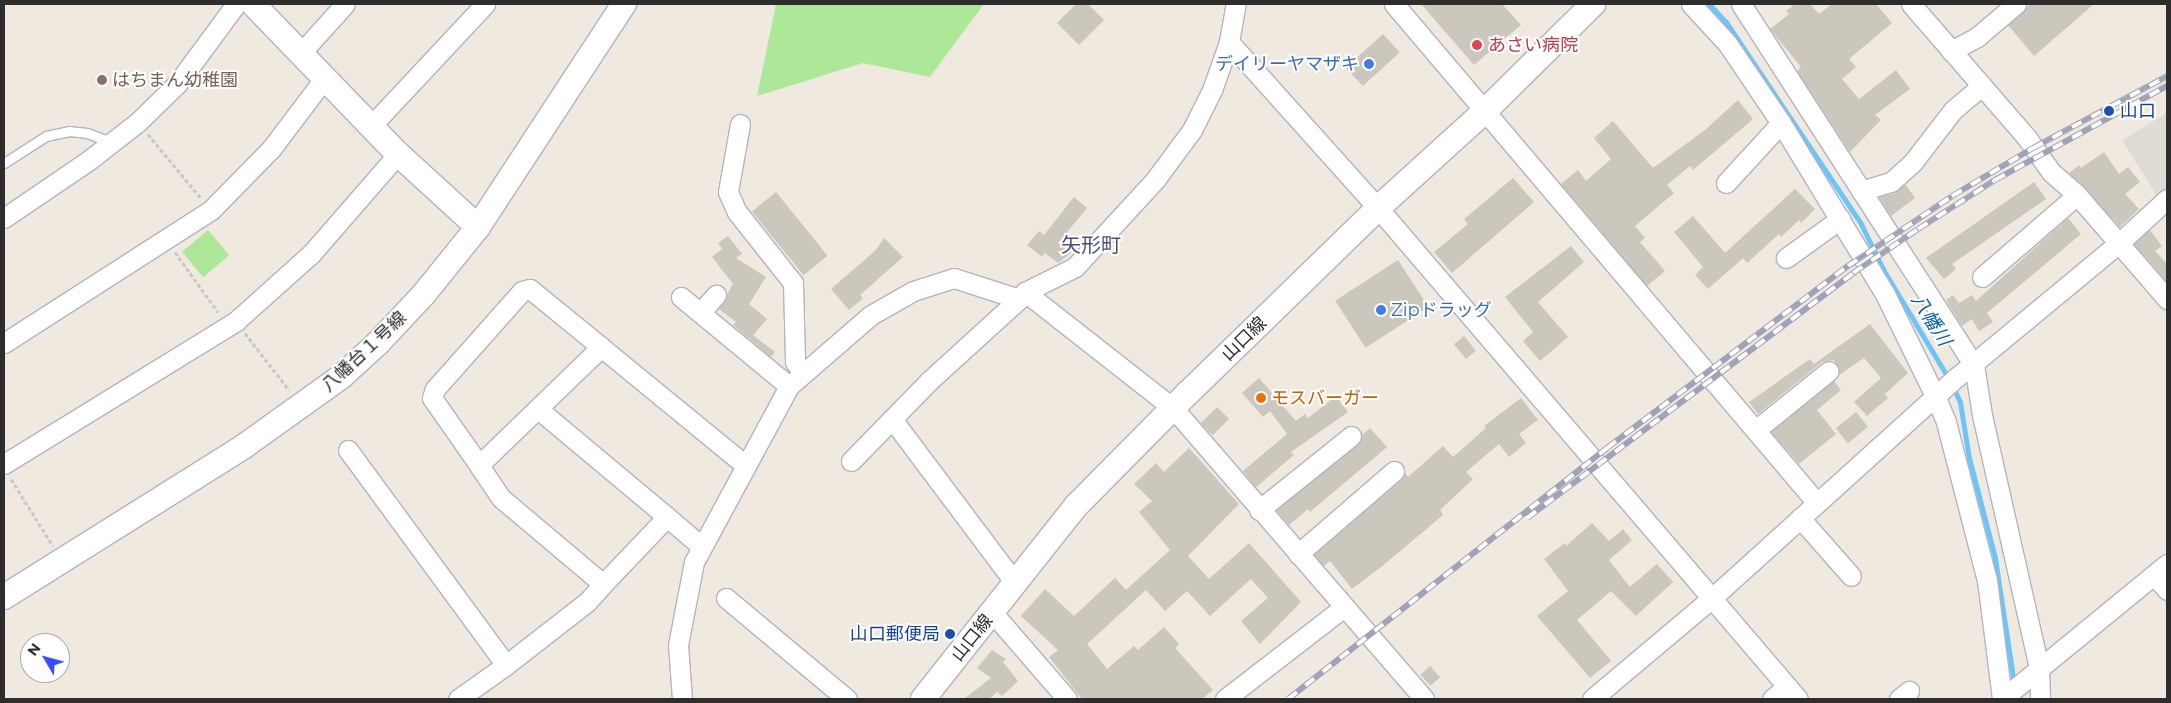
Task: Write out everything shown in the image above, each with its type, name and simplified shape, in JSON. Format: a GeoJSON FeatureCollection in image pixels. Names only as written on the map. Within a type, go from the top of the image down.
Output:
{"type":"FeatureCollection","features":[{"type":"Feature","properties":{"kind":"street"},"geometry":{"type":"LineString","coordinates":[[4,218],[112,143],[138,122],[177,84],[236,4]]}},
{"type":"Feature","properties":{"kind":"street"},"geometry":{"type":"LineString","coordinates":[[254,4],[398,154],[478,227]]}},
{"type":"Feature","properties":{"kind":"street"},"geometry":{"type":"LineString","coordinates":[[300,54],[345,4]]}},
{"type":"Feature","properties":{"kind":"street"},"geometry":{"type":"LineString","coordinates":[[371,126],[485,4]]}},
{"type":"Feature","properties":{"kind":"street","name":"八幡台１号線"},"geometry":{"type":"LineString","coordinates":[[4,597],[243,447],[302,406],[378,342],[424,294],[478,227],[624,4]]}},
{"type":"Feature","properties":{"kind":"street"},"geometry":{"type":"LineString","coordinates":[[851,461],[892,419],[1022,296],[1074,267],[1155,180],[1192,130],[1212,90],[1229,42],[1236,4]]}},
{"type":"Feature","properties":{"kind":"street"},"geometry":{"type":"LineString","coordinates":[[1394,4],[1757,428],[1818,503]]}},
{"type":"Feature","properties":{"kind":"street","name":"山口線"},"geometry":{"type":"LineString","coordinates":[[923,699],[1078,505],[1378,208],[1486,110],[1593,4]]}},
{"type":"Feature","properties":{"kind":"street"},"geometry":{"type":"LineString","coordinates":[[1691,4],[1727,43],[1781,123],[1885,294],[1940,395],[1986,580],[2005,697]]}},
{"type":"Feature","properties":{"kind":"street"},"geometry":{"type":"LineString","coordinates":[[1742,4],[1974,365],[1982,415],[2033,673],[2040,699]]}},
{"type":"Feature","properties":{"kind":"street"},"geometry":{"type":"LineString","coordinates":[[1911,4],[2027,138],[2050,172],[2077,195],[2167,299]]}},
{"type":"Feature","properties":{"kind":"street"},"geometry":{"type":"LineString","coordinates":[[1951,51],[1977,37],[2016,4]]}},
{"type":"Feature","properties":{"kind":"street"},"geometry":{"type":"LineString","coordinates":[[1229,42],[1378,208],[1606,477],[1793,693],[1772,699]]}},
{"type":"Feature","properties":{"kind":"street"},"geometry":{"type":"LineString","coordinates":[[4,342],[211,210],[271,149],[324,79]]}},
{"type":"Feature","properties":{"kind":"street"},"geometry":{"type":"LineString","coordinates":[[1861,191],[1891,182],[1912,162],[1953,110],[1982,86]]}},
{"type":"Feature","properties":{"kind":"street"},"geometry":{"type":"LineString","coordinates":[[1726,183],[1781,123]]}},
{"type":"Feature","properties":{"kind":"street"},"geometry":{"type":"LineString","coordinates":[[740,124],[728,192],[737,212],[793,283],[795,362],[804,372]]}},
{"type":"Feature","properties":{"kind":"street"},"geometry":{"type":"LineString","coordinates":[[6,470],[232,323],[311,254],[398,154]]}},
{"type":"Feature","properties":{"kind":"street"},"geometry":{"type":"LineString","coordinates":[[1982,277],[2077,195]]}},
{"type":"Feature","properties":{"kind":"street"},"geometry":{"type":"LineString","coordinates":[[1592,699],[1712,598],[1940,395],[1957,377],[1974,365],[2120,243],[2167,199]]}},
{"type":"Feature","properties":{"kind":"street"},"geometry":{"type":"LineString","coordinates":[[1786,258],[1840,219]]}},
{"type":"Feature","properties":{"kind":"street"},"geometry":{"type":"LineString","coordinates":[[685,695],[678,645],[688,580],[701,546],[789,386],[871,315],[914,290],[954,278],[1022,296],[1174,409],[1259,510],[1424,699]]}},
{"type":"Feature","properties":{"kind":"street"},"geometry":{"type":"LineString","coordinates":[[603,584],[501,498],[432,398],[435,389],[522,291],[530,289],[745,465]]}},
{"type":"Feature","properties":{"kind":"street"},"geometry":{"type":"LineString","coordinates":[[701,312],[716,295]]}},
{"type":"Feature","properties":{"kind":"street"},"geometry":{"type":"LineString","coordinates":[[681,297],[789,386]]}},
{"type":"Feature","properties":{"kind":"street"},"geometry":{"type":"LineString","coordinates":[[479,466],[601,347]]}},
{"type":"Feature","properties":{"kind":"street"},"geometry":{"type":"LineString","coordinates":[[1757,428],[1829,371]]}},
{"type":"Feature","properties":{"kind":"street"},"geometry":{"type":"LineString","coordinates":[[538,408],[701,546]]}},
{"type":"Feature","properties":{"kind":"street"},"geometry":{"type":"LineString","coordinates":[[892,419],[1015,583]]}},
{"type":"Feature","properties":{"kind":"street"},"geometry":{"type":"LineString","coordinates":[[1259,510],[1340,441]]}},
{"type":"Feature","properties":{"kind":"street"},"geometry":{"type":"LineString","coordinates":[[348,450],[506,665]]}},
{"type":"Feature","properties":{"kind":"street"},"geometry":{"type":"LineString","coordinates":[[1298,554],[1383,475]]}},
{"type":"Feature","properties":{"kind":"street"},"geometry":{"type":"LineString","coordinates":[[458,699],[506,665],[587,602],[667,517]]}},
{"type":"Feature","properties":{"kind":"street"},"geometry":{"type":"LineString","coordinates":[[1800,518],[1851,576]]}},
{"type":"Feature","properties":{"kind":"street"},"geometry":{"type":"LineString","coordinates":[[2005,697],[2161,569],[2167,590]]}},
{"type":"Feature","properties":{"kind":"street"},"geometry":{"type":"LineString","coordinates":[[726,598],[847,699]]}},
{"type":"Feature","properties":{"kind":"street"},"geometry":{"type":"LineString","coordinates":[[1225,699],[1344,607]]}},
{"type":"Feature","properties":{"kind":"street"},"geometry":{"type":"LineString","coordinates":[[992,612],[1067,699]]}},
{"type":"Feature","properties":{"kind":"lane"},"geometry":{"type":"LineString","coordinates":[[4,163],[46,136],[69,131],[88,133],[112,143]]}},
{"type":"Feature","properties":{"kind":"path"},"geometry":{"type":"LineString","coordinates":[[138,122],[211,210]]}},
{"type":"Feature","properties":{"kind":"path"},"geometry":{"type":"LineString","coordinates":[[166,239],[232,323],[302,406]]}},
{"type":"Feature","properties":{"kind":"path"},"geometry":{"type":"LineString","coordinates":[[6,470],[62,560]]}},
{"type":"Feature","properties":{"kind":"green space"},"geometry":{"type":"Polygon","coordinates":[[[776,4],[984,4],[930,77],[863,63],[757,96],[776,4]]]}},
{"type":"Feature","properties":{"kind":"green space"},"geometry":{"type":"Polygon","coordinates":[[[208,230],[229,255],[203,277],[182,252],[208,230]]]}},
{"type":"Feature","properties":{"kind":"shaded area"},"geometry":{"type":"Polygon","coordinates":[[[2167,113],[2167,187],[2157,196],[2122,140],[2167,113]]]}},
{"type":"Feature","properties":{"kind":"building"},"geometry":{"type":"Polygon","coordinates":[[[1076,4],[1088,4],[1104,20],[1079,45],[1057,23],[1076,4]]]}},
{"type":"Feature","properties":{"kind":"building","name":"あさい病院"},"geometry":{"type":"Polygon","coordinates":[[[1421,4],[1502,4],[1521,25],[1474,65],[1421,4]]]}},
{"type":"Feature","properties":{"kind":"building"},"geometry":{"type":"Polygon","coordinates":[[[1795,4],[1810,4],[1819,14],[1832,4],[1876,4],[1892,23],[1849,59],[1856,67],[1842,79],[1859,99],[1896,70],[1910,89],[1875,115],[1881,120],[1850,152],[1797,71],[1801,67],[1770,29],[1789,14],[1786,11],[1795,4]]]}},
{"type":"Feature","properties":{"kind":"building"},"geometry":{"type":"Polygon","coordinates":[[[2030,4],[2094,4],[2034,56],[2008,25],[2030,4]]]}},
{"type":"Feature","properties":{"kind":"building"},"geometry":{"type":"Polygon","coordinates":[[[1383,34],[1400,53],[1363,86],[1346,67],[1383,34]]]}},
{"type":"Feature","properties":{"kind":"building"},"geometry":{"type":"Polygon","coordinates":[[[1738,100],[1753,119],[1693,170],[1690,166],[1667,185],[1674,193],[1635,226],[1645,238],[1640,242],[1665,271],[1647,286],[1561,184],[1578,170],[1586,181],[1611,159],[1594,138],[1613,121],[1653,168],[1705,130],[1738,100]]]}},
{"type":"Feature","properties":{"kind":"building"},"geometry":{"type":"Polygon","coordinates":[[[2104,152],[2119,174],[2128,167],[2140,182],[2125,194],[2139,209],[2120,227],[2069,173],[2079,165],[2081,168],[2104,152]]]}},
{"type":"Feature","properties":{"kind":"building"},"geometry":{"type":"Polygon","coordinates":[[[1513,178],[1534,202],[1452,273],[1434,252],[1468,224],[1464,219],[1513,178]]]}},
{"type":"Feature","properties":{"kind":"building"},"geometry":{"type":"Polygon","coordinates":[[[2034,182],[2046,199],[1952,264],[1956,269],[1944,279],[1926,258],[2034,182]]]}},
{"type":"Feature","properties":{"kind":"building"},"geometry":{"type":"Polygon","coordinates":[[[1905,184],[1915,198],[1891,216],[1879,197],[1895,193],[1905,184]]]}},
{"type":"Feature","properties":{"kind":"building"},"geometry":{"type":"Polygon","coordinates":[[[1795,189],[1815,209],[1801,223],[1799,220],[1781,237],[1779,234],[1747,263],[1743,258],[1708,289],[1695,275],[1703,267],[1674,232],[1693,216],[1725,253],[1795,189]]]}},
{"type":"Feature","properties":{"kind":"building"},"geometry":{"type":"Polygon","coordinates":[[[776,192],[828,256],[804,275],[752,212],[776,192]]]}},
{"type":"Feature","properties":{"kind":"building"},"geometry":{"type":"Polygon","coordinates":[[[1074,197],[1087,208],[1058,243],[1071,253],[1058,263],[1045,253],[1042,257],[1027,245],[1039,231],[1044,235],[1074,197]]]}},
{"type":"Feature","properties":{"kind":"building"},"geometry":{"type":"Polygon","coordinates":[[[2068,218],[2081,234],[1987,313],[1993,322],[1979,331],[1972,319],[1962,326],[1946,300],[1953,295],[1959,303],[1972,295],[1976,301],[2068,218]]]}},
{"type":"Feature","properties":{"kind":"building"},"geometry":{"type":"Polygon","coordinates":[[[2150,230],[2162,246],[2155,251],[2167,264],[2167,282],[2134,244],[2150,230]]]}},
{"type":"Feature","properties":{"kind":"building"},"geometry":{"type":"Polygon","coordinates":[[[728,236],[742,254],[736,258],[766,277],[749,304],[767,319],[753,335],[775,352],[771,357],[733,325],[736,322],[719,309],[733,284],[712,257],[722,249],[718,243],[728,236]]]}},
{"type":"Feature","properties":{"kind":"building"},"geometry":{"type":"Polygon","coordinates":[[[884,238],[903,257],[860,295],[863,298],[849,310],[831,289],[876,250],[884,238]]]}},
{"type":"Feature","properties":{"kind":"building"},"geometry":{"type":"Polygon","coordinates":[[[1571,246],[1584,262],[1538,302],[1568,337],[1540,361],[1523,341],[1533,332],[1505,297],[1571,246]]]}},
{"type":"Feature","properties":{"kind":"building"},"geometry":{"type":"Polygon","coordinates":[[[1398,260],[1428,307],[1366,348],[1335,301],[1398,260]]]}},
{"type":"Feature","properties":{"kind":"building"},"geometry":{"type":"Polygon","coordinates":[[[1870,324],[1908,373],[1885,394],[1888,398],[1867,416],[1854,402],[1881,378],[1864,358],[1839,375],[1837,364],[1833,360],[1822,362],[1758,414],[1749,402],[1810,359],[1814,364],[1870,324]]]}},
{"type":"Feature","properties":{"kind":"building"},"geometry":{"type":"Polygon","coordinates":[[[1464,336],[1476,351],[1466,359],[1454,344],[1464,336]]]}},
{"type":"Feature","properties":{"kind":"building"},"geometry":{"type":"Polygon","coordinates":[[[1259,378],[1296,421],[1305,414],[1308,418],[1336,396],[1348,412],[1291,452],[1294,455],[1256,487],[1243,471],[1287,434],[1270,411],[1263,417],[1242,393],[1259,378]]]}},
{"type":"Feature","properties":{"kind":"building"},"geometry":{"type":"Polygon","coordinates":[[[1834,381],[1841,390],[1817,410],[1836,434],[1799,464],[1771,432],[1834,381]]]}},
{"type":"Feature","properties":{"kind":"building"},"geometry":{"type":"Polygon","coordinates":[[[1521,398],[1538,420],[1519,434],[1526,443],[1509,457],[1499,444],[1466,472],[1473,479],[1440,510],[1443,515],[1352,589],[1330,561],[1324,566],[1314,555],[1401,480],[1405,473],[1408,477],[1443,446],[1453,457],[1486,428],[1484,426],[1521,398]]]}},
{"type":"Feature","properties":{"kind":"building"},"geometry":{"type":"Polygon","coordinates":[[[1217,407],[1229,419],[1213,435],[1201,423],[1217,407]]]}},
{"type":"Feature","properties":{"kind":"building"},"geometry":{"type":"Polygon","coordinates":[[[1856,412],[1868,427],[1848,443],[1836,428],[1856,412]]]}},
{"type":"Feature","properties":{"kind":"building"},"geometry":{"type":"Polygon","coordinates":[[[1370,428],[1387,447],[1310,512],[1308,509],[1289,525],[1276,510],[1358,445],[1362,435],[1370,428]]]}},
{"type":"Feature","properties":{"kind":"building"},"geometry":{"type":"Polygon","coordinates":[[[1189,448],[1239,504],[1188,556],[1209,579],[1249,543],[1301,602],[1260,644],[1241,621],[1268,598],[1251,579],[1210,616],[1187,591],[1165,611],[1146,590],[1087,644],[1107,669],[1134,646],[1138,650],[1164,627],[1179,644],[1175,648],[1213,690],[1202,699],[1082,699],[1049,657],[1058,650],[1021,616],[1045,589],[1074,616],[1115,578],[1126,590],[1170,550],[1139,512],[1152,501],[1134,484],[1156,463],[1164,472],[1189,448]]]}},
{"type":"Feature","properties":{"kind":"building"},"geometry":{"type":"Polygon","coordinates":[[[1592,523],[1609,541],[1623,529],[1632,540],[1609,560],[1630,587],[1657,564],[1673,582],[1636,616],[1611,591],[1577,620],[1611,661],[1590,678],[1537,616],[1568,591],[1544,559],[1565,543],[1566,546],[1592,523]]]}},
{"type":"Feature","properties":{"kind":"building"},"geometry":{"type":"Polygon","coordinates":[[[992,650],[1006,659],[1003,662],[1018,681],[1002,696],[997,692],[989,699],[964,699],[991,678],[977,668],[992,650]]]}},
{"type":"Feature","properties":{"kind":"building"},"geometry":{"type":"Polygon","coordinates":[[[1430,666],[1440,677],[1430,686],[1420,675],[1430,666]]]}},
{"type":"Feature","properties":{"kind":"waterway","name":"八幡川"},"geometry":{"type":"LineString","coordinates":[[1709,4],[1726,22],[1861,224],[1884,271],[1949,379]]}},
{"type":"Feature","properties":{"kind":"waterway","name":"八幡川"},"geometry":{"type":"LineString","coordinates":[[1953,387],[1960,402],[1969,458],[1995,558],[2014,684]]}},
{"type":"Feature","properties":{"kind":"railway"},"geometry":{"type":"LineString","coordinates":[[1288,699],[1607,448],[1848,266],[1952,196],[2033,148],[2167,76]]}},
{"type":"Feature","properties":{"kind":"railway"},"geometry":{"type":"LineString","coordinates":[[1527,518],[1853,273],[1918,229],[1995,180],[2167,86]]}},
{"type":"Feature","properties":{"kind":"place","name":"あさい病院"},"geometry":{"type":"Point","coordinates":[1477,45]}},
{"type":"Feature","properties":{"kind":"place","name":"デイリーヤマザキ"},"geometry":{"type":"Point","coordinates":[1369,64]}},
{"type":"Feature","properties":{"kind":"place","name":"はちまん幼稚園"},"geometry":{"type":"Point","coordinates":[102,80]}},
{"type":"Feature","properties":{"kind":"place","name":"山口"},"geometry":{"type":"Point","coordinates":[2109,111]}},
{"type":"Feature","properties":{"kind":"place","name":"Zipドラッグ"},"geometry":{"type":"Point","coordinates":[1381,310]}},
{"type":"Feature","properties":{"kind":"place","name":"モスバーガー"},"geometry":{"type":"Point","coordinates":[1261,398]}},
{"type":"Feature","properties":{"kind":"place","name":"山口郵便局"},"geometry":{"type":"Point","coordinates":[950,634]}},
{"type":"Feature","properties":{"kind":"district","name":"矢形町"},"geometry":{"type":"Point","coordinates":[1091,245]}}]}
